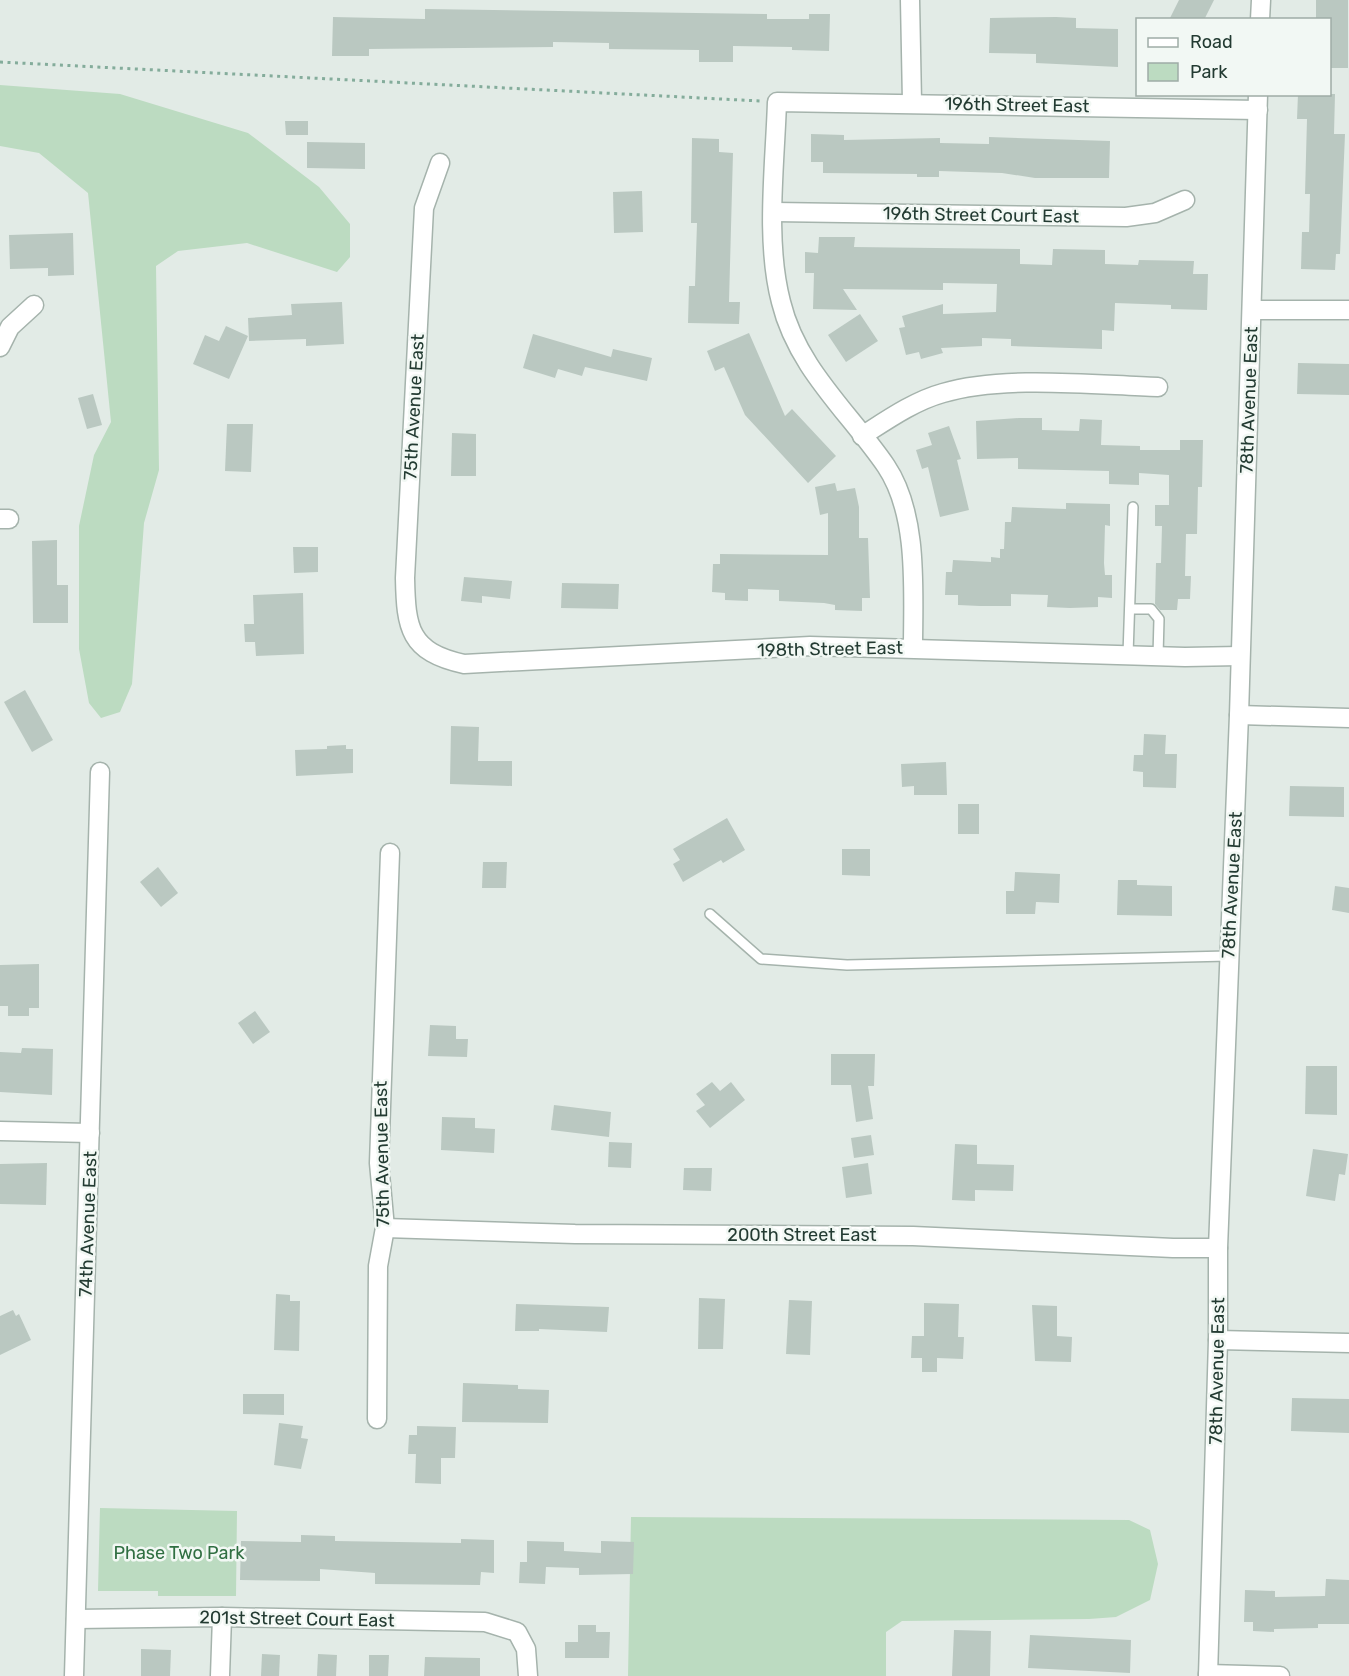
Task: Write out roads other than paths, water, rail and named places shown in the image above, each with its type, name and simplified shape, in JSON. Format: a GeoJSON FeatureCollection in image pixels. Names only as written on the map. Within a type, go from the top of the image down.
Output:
{"type":"FeatureCollection","features":[{"type":"Feature","properties":{"kind":"street"},"geometry":{"type":"LineString","coordinates":[[910,0],[912,102]]}},
{"type":"Feature","properties":{"kind":"street"},"geometry":{"type":"LineString","coordinates":[[1260,18],[1261,0]]}},
{"type":"Feature","properties":{"kind":"street","name":"196th Street East"},"geometry":{"type":"LineString","coordinates":[[774,212],[777,102],[1258,102]]}},
{"type":"Feature","properties":{"kind":"street","name":"78th Avenue East"},"geometry":{"type":"LineString","coordinates":[[1208,1675],[1218,1340],[1218,1248],[1239,715],[1258,102]]}},
{"type":"Feature","properties":{"kind":"street","name":"75th Avenue East"},"geometry":{"type":"LineString","coordinates":[[425,649],[412,633],[406,614],[405,578],[424,208],[440,163]]}},
{"type":"Feature","properties":{"kind":"street","name":"196th Street Court East"},"geometry":{"type":"LineString","coordinates":[[774,212],[1126,217],[1155,213],[1185,200]]}},
{"type":"Feature","properties":{"kind":"street"},"geometry":{"type":"LineString","coordinates":[[774,212],[774,259],[781,302],[798,349],[887,467],[902,500],[914,566],[913,648]]}},
{"type":"Feature","properties":{"kind":"street"},"geometry":{"type":"LineString","coordinates":[[0,346],[10,327],[34,306]]}},
{"type":"Feature","properties":{"kind":"street"},"geometry":{"type":"LineString","coordinates":[[1252,310],[1349,310]]}},
{"type":"Feature","properties":{"kind":"street"},"geometry":{"type":"LineString","coordinates":[[862,436],[914,405],[942,393],[982,385],[1158,387]]}},
{"type":"Feature","properties":{"kind":"street","name":"198th Street East"},"geometry":{"type":"LineString","coordinates":[[425,649],[438,658],[464,664],[810,646],[1158,656],[1240,656]]}},
{"type":"Feature","properties":{"kind":"street"},"geometry":{"type":"LineString","coordinates":[[1239,715],[1349,718]]}},
{"type":"Feature","properties":{"kind":"street","name":"74th Avenue East"},"geometry":{"type":"LineString","coordinates":[[74,1676],[100,772]]}},
{"type":"Feature","properties":{"kind":"street","name":"75th Avenue East"},"geometry":{"type":"LineString","coordinates":[[377,1419],[378,1266],[385,1228],[379,1163],[390,853]]}},
{"type":"Feature","properties":{"kind":"street"},"geometry":{"type":"LineString","coordinates":[[0,1131],[90,1133]]}},
{"type":"Feature","properties":{"kind":"street","name":"200th Street East"},"geometry":{"type":"LineString","coordinates":[[385,1228],[575,1234],[913,1236],[1218,1248]]}},
{"type":"Feature","properties":{"kind":"street"},"geometry":{"type":"LineString","coordinates":[[1218,1340],[1349,1343]]}},
{"type":"Feature","properties":{"kind":"street"},"geometry":{"type":"LineString","coordinates":[[220,1676],[222,1617]]}},
{"type":"Feature","properties":{"kind":"street","name":"201st Street Court East"},"geometry":{"type":"LineString","coordinates":[[76,1619],[222,1617],[485,1622],[517,1632],[526,1649],[528,1676]]}},
{"type":"Feature","properties":{"kind":"street"},"geometry":{"type":"LineString","coordinates":[[1208,1675],[1280,1676]]}},
{"type":"Feature","properties":{"kind":"lane"},"geometry":{"type":"LineString","coordinates":[[1128,655],[1133,507]]}},
{"type":"Feature","properties":{"kind":"lane"},"geometry":{"type":"LineString","coordinates":[[1130,609],[1151,609],[1159,619],[1158,656]]}},
{"type":"Feature","properties":{"kind":"lane"},"geometry":{"type":"LineString","coordinates":[[710,914],[761,958],[794,963],[847,965],[1228,956]]}},
{"type":"Feature","properties":{"kind":"park label","name":"Phase Two Park"},"geometry":{"type":"Point","coordinates":[179,1553]}}]}
